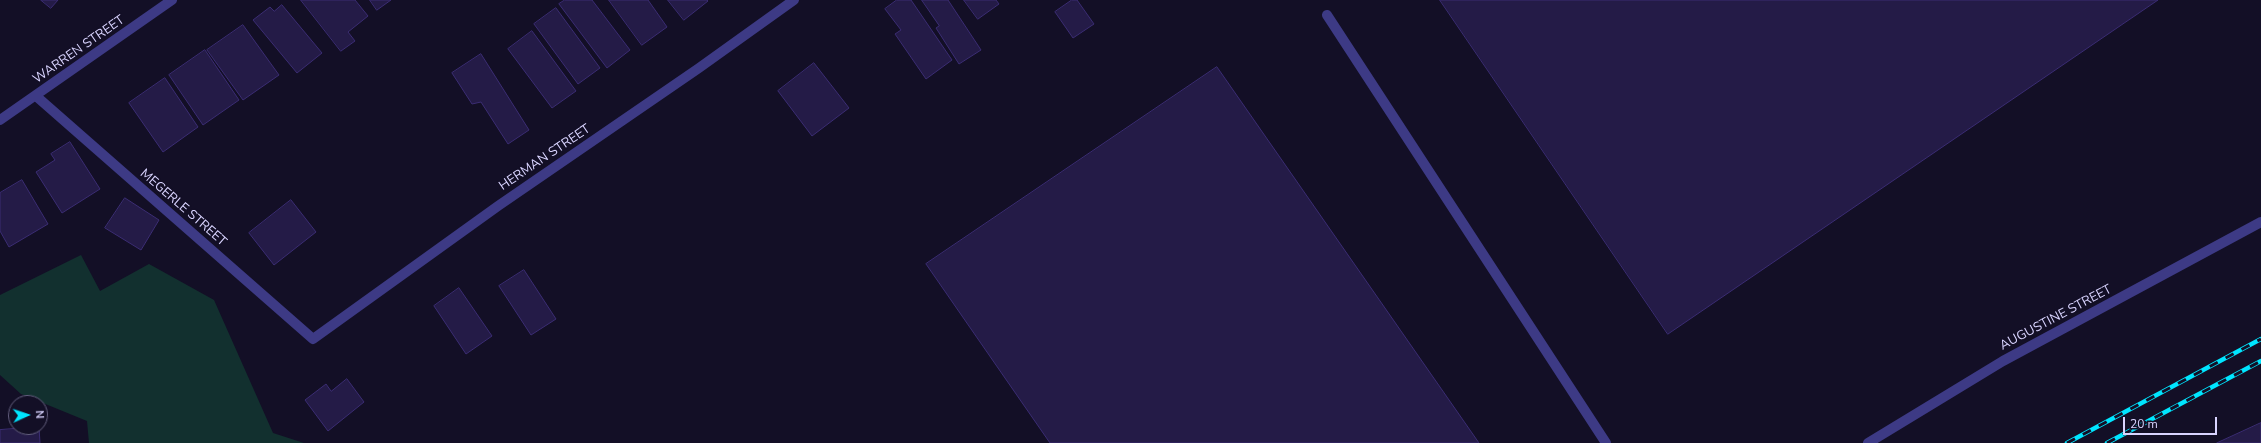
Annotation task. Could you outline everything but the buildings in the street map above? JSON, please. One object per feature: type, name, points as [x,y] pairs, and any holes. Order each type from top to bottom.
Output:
[{"type":"street","name":"WARREN STREET","points":[[0,120],[172,0]]},
{"type":"street","name":"HERMAN STREET","points":[[313,339],[498,206],[699,68],[794,0]]},
{"type":"street","points":[[1327,15],[1606,443]]},
{"type":"street","name":"MEGERLE STREET","points":[[36,96],[313,339]]},
{"type":"street","name":"AUGUSTINE STREET","points":[[1868,443],[2003,361],[2261,222]]},
{"type":"green space","points":[[81,255],[100,291],[149,264],[214,300],[273,433],[304,443],[89,443],[87,421],[48,405],[48,395],[21,394],[0,375],[0,295]]},
{"type":"railway","points":[[2067,443],[2261,339]]},
{"type":"railway","points":[[2107,443],[2261,361]]}]
